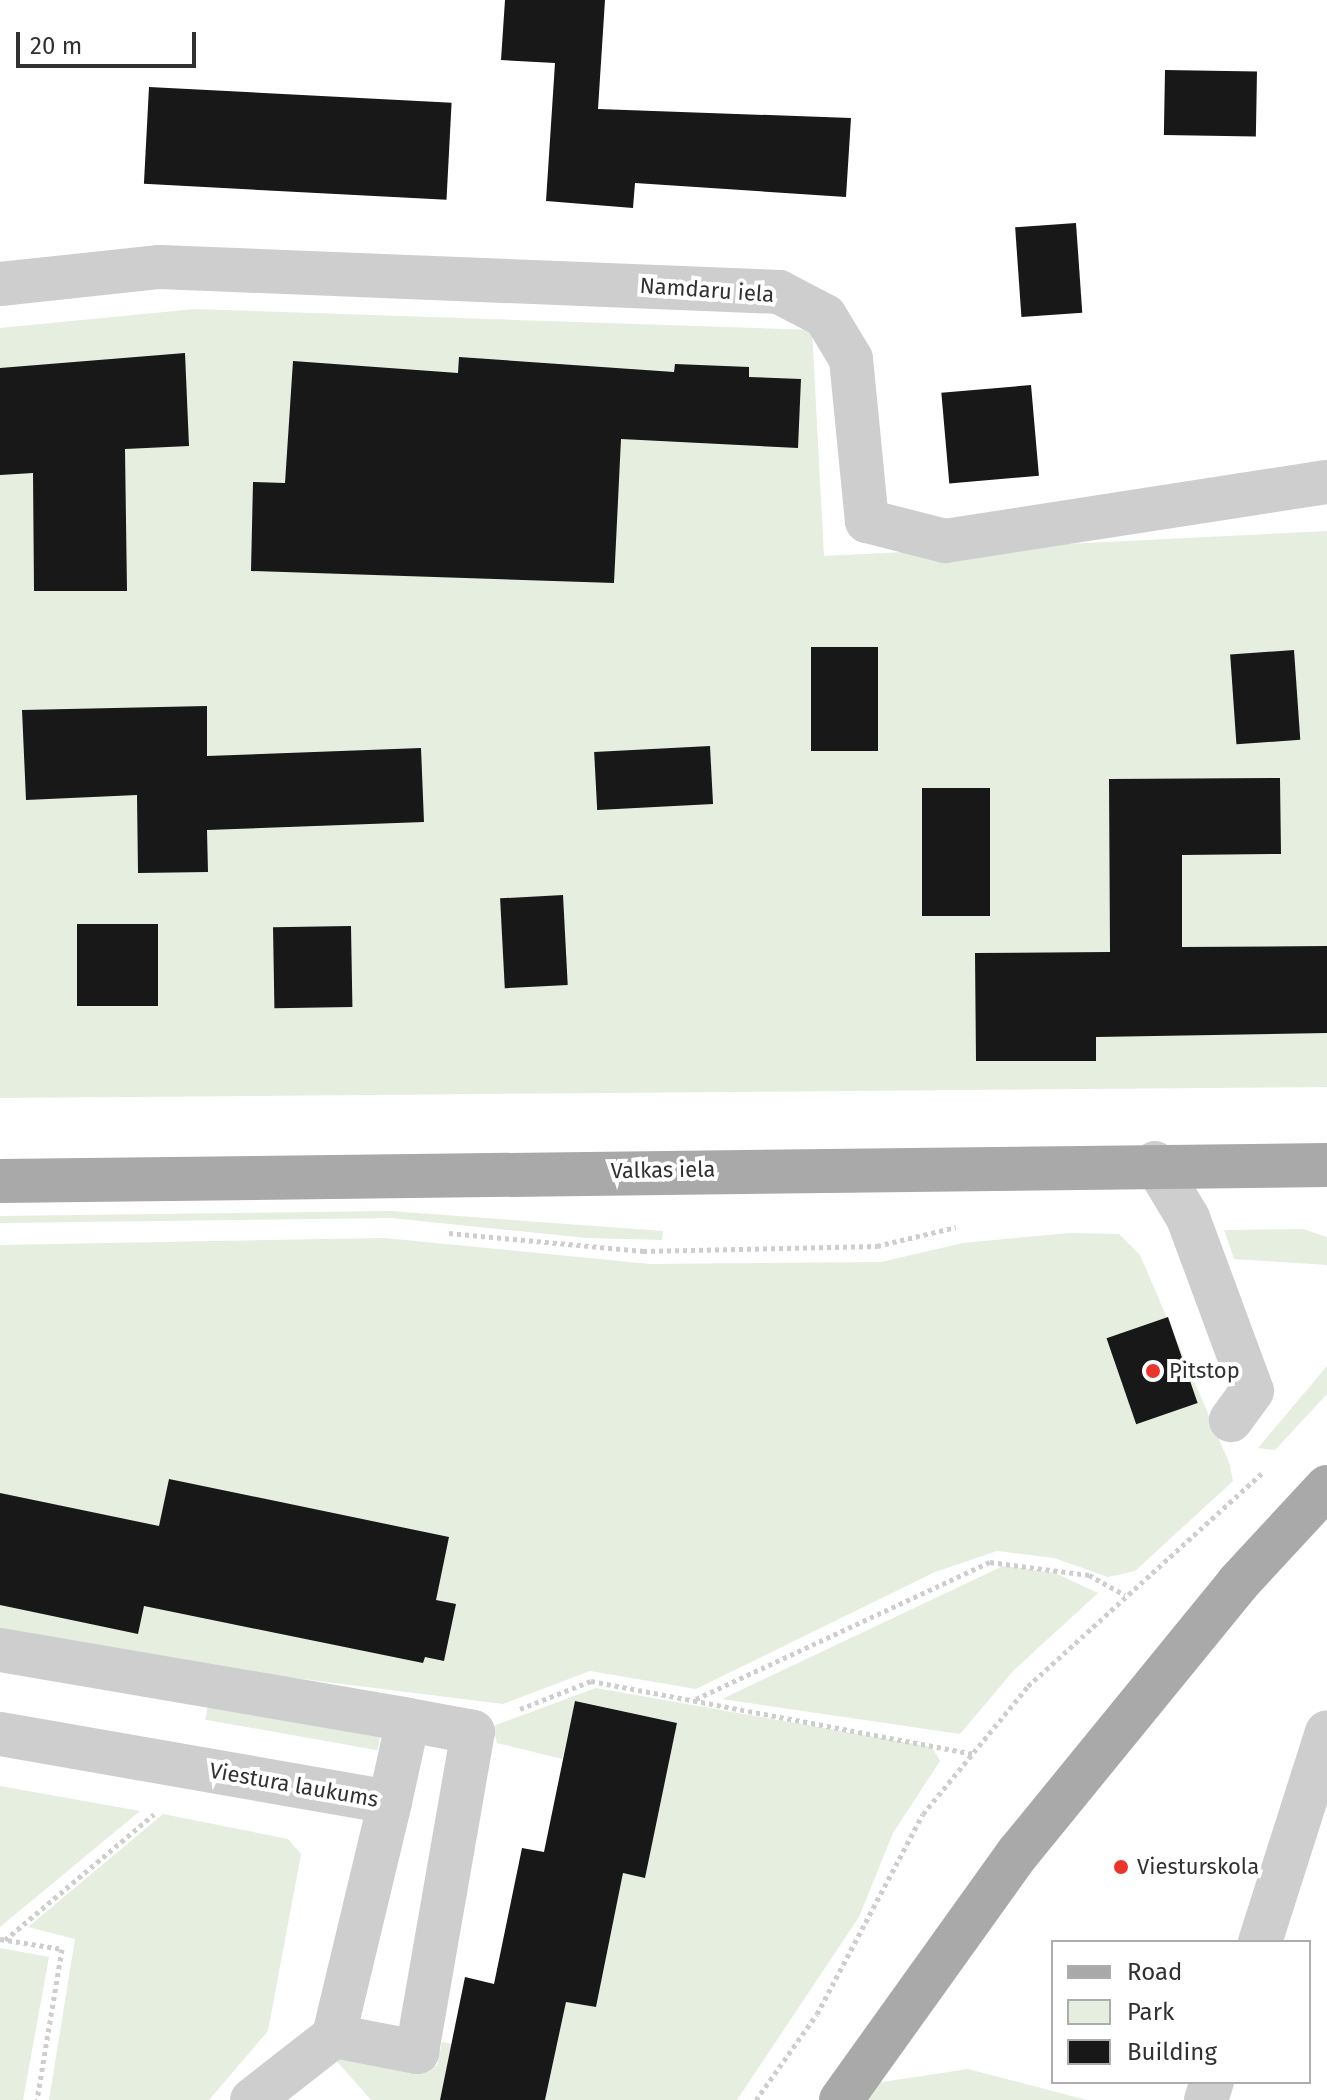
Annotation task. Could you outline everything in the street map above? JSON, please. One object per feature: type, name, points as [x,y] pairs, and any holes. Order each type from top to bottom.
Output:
[{"type":"main road","name":"Valkas iela","points":[[0,1181],[1155,1163],[1327,1165]]},
{"type":"main road","points":[[841,2100],[1018,1853],[1238,1583],[1327,1487]]},
{"type":"street","name":"Namdaru iela","points":[[0,284],[160,267],[779,292],[825,316],[851,359],[867,521],[945,541],[1327,482]]},
{"type":"street","points":[[1155,1163],[1188,1218],[1252,1391],[1231,1420]]},
{"type":"street","points":[[0,1650],[473,1732],[417,2052],[334,2036],[252,2100]]},
{"type":"street","points":[[390,1802],[408,1720]]},
{"type":"street","points":[[1261,1940],[1327,1732]]},
{"type":"street","name":"Viestura laukums","points":[[0,1734],[390,1802],[334,2036]]},
{"type":"path","points":[[445,1233],[643,1251],[877,1246],[962,1225]]},
{"type":"path","points":[[756,2100],[817,2014],[923,1814],[1028,1686],[1262,1473]]},
{"type":"path","points":[[695,1700],[990,1562],[1089,1575],[1126,1595]]},
{"type":"path","points":[[473,1732],[591,1681],[974,1754]]},
{"type":"path","points":[[2,1939],[207,1770]]},
{"type":"path","points":[[2,1939],[62,1949],[37,2100]]},
{"type":"green space","points":[[195,309],[812,330],[824,556],[1327,531],[1327,1087],[0,1098],[0,328]]},
{"type":"green space","points":[[390,1211],[663,1231],[662,1240],[587,1238],[391,1218],[0,1223],[0,1216]]},
{"type":"green space","points":[[1303,1229],[1327,1237],[1327,1265],[1234,1259],[1224,1230]]},
{"type":"green space","points":[[1069,1233],[1119,1234],[1140,1255],[1230,1465],[1233,1481],[1135,1571],[1108,1577],[1054,1558],[997,1551],[935,1572],[696,1689],[590,1671],[503,1704],[230,1670],[0,1629],[0,1245],[384,1238],[650,1264],[881,1262],[963,1243]]},
{"type":"green space","points":[[1327,1366],[1327,1394],[1275,1450],[1258,1448]]},
{"type":"green space","points":[[1003,1566],[1055,1573],[1098,1593],[1014,1670],[960,1734],[722,1699]]},
{"type":"green space","points":[[596,1688],[932,1747],[940,1761],[893,1833],[859,1917],[737,2100],[545,2100],[566,2002],[596,2007],[623,1873],[645,1877],[677,1723],[576,1701],[562,1759],[497,1743],[493,1726]]},
{"type":"green space","points":[[208,1704],[380,1734],[378,1750],[205,1720]]},
{"type":"green space","points":[[0,1786],[140,1811],[0,1927]]},
{"type":"green space","points":[[163,1814],[288,1839],[301,1854],[268,2031],[209,2100],[49,2100],[75,1939],[28,1927]]},
{"type":"green space","points":[[0,1948],[49,1957],[23,2100],[0,2100]]},
{"type":"green space","points":[[442,2042],[452,2044],[440,2100],[371,2100],[333,2057],[335,2048],[437,2066]]},
{"type":"green space","points":[[968,2069],[1087,2100],[841,2100],[850,2087]]},
{"type":"building","points":[[505,0],[605,0],[598,109],[851,118],[846,197],[635,183],[633,208],[546,201],[555,63],[501,60]]},
{"type":"building","points":[[1165,70],[1257,72],[1256,137],[1164,135]]},
{"type":"building","points":[[149,87],[452,103],[447,200],[144,184]]},
{"type":"building","points":[[1076,223],[1082,313],[1021,317],[1015,227]]},
{"type":"building","points":[[185,353],[189,446],[125,449],[127,591],[34,591],[33,473],[0,475],[0,368]]},
{"type":"building","points":[[459,357],[674,372],[675,364],[749,367],[749,377],[801,379],[798,448],[621,439],[614,583],[251,571],[253,482],[285,483],[293,361],[458,373]]},
{"type":"building","points":[[1031,385],[1039,476],[949,483],[941,393]]},
{"type":"building","points":[[811,647],[878,647],[878,751],[811,751]]},
{"type":"building","points":[[1294,650],[1300,740],[1236,744],[1230,654]]},
{"type":"building","points":[[207,706],[207,756],[421,748],[424,822],[207,830],[208,872],[138,873],[137,795],[26,800],[22,710]]},
{"type":"building","points":[[710,746],[713,804],[597,810],[594,752]]},
{"type":"building","points":[[1280,778],[1281,854],[1182,855],[1182,947],[1327,946],[1327,1033],[1096,1037],[1096,1061],[976,1061],[975,953],[1110,952],[1109,779]]},
{"type":"building","points":[[922,788],[990,788],[990,916],[922,916]]},
{"type":"building","points":[[563,895],[568,985],[505,988],[500,898]]},
{"type":"building","points":[[77,924],[158,924],[158,1006],[77,1006]]},
{"type":"building","points":[[351,926],[352,1007],[274,1008],[273,927]]},
{"type":"building","name":"Pitstop","points":[[1168,1317],[1198,1403],[1136,1424],[1107,1338]]},
{"type":"building","points":[[169,1479],[449,1537],[436,1600],[456,1604],[444,1661],[425,1657],[423,1663],[144,1606],[138,1634],[0,1605],[0,1493],[159,1526]]},
{"type":"building","points":[[575,1701],[677,1723],[645,1878],[623,1873],[596,2007],[566,2002],[545,2100],[440,2100],[465,1977],[494,1984],[522,1848],[544,1852]]},
{"type":"place","name":"Pitstop","points":[[1153,1371]]},
{"type":"place","name":"Viesturskola","points":[[1121,1867]]}]
